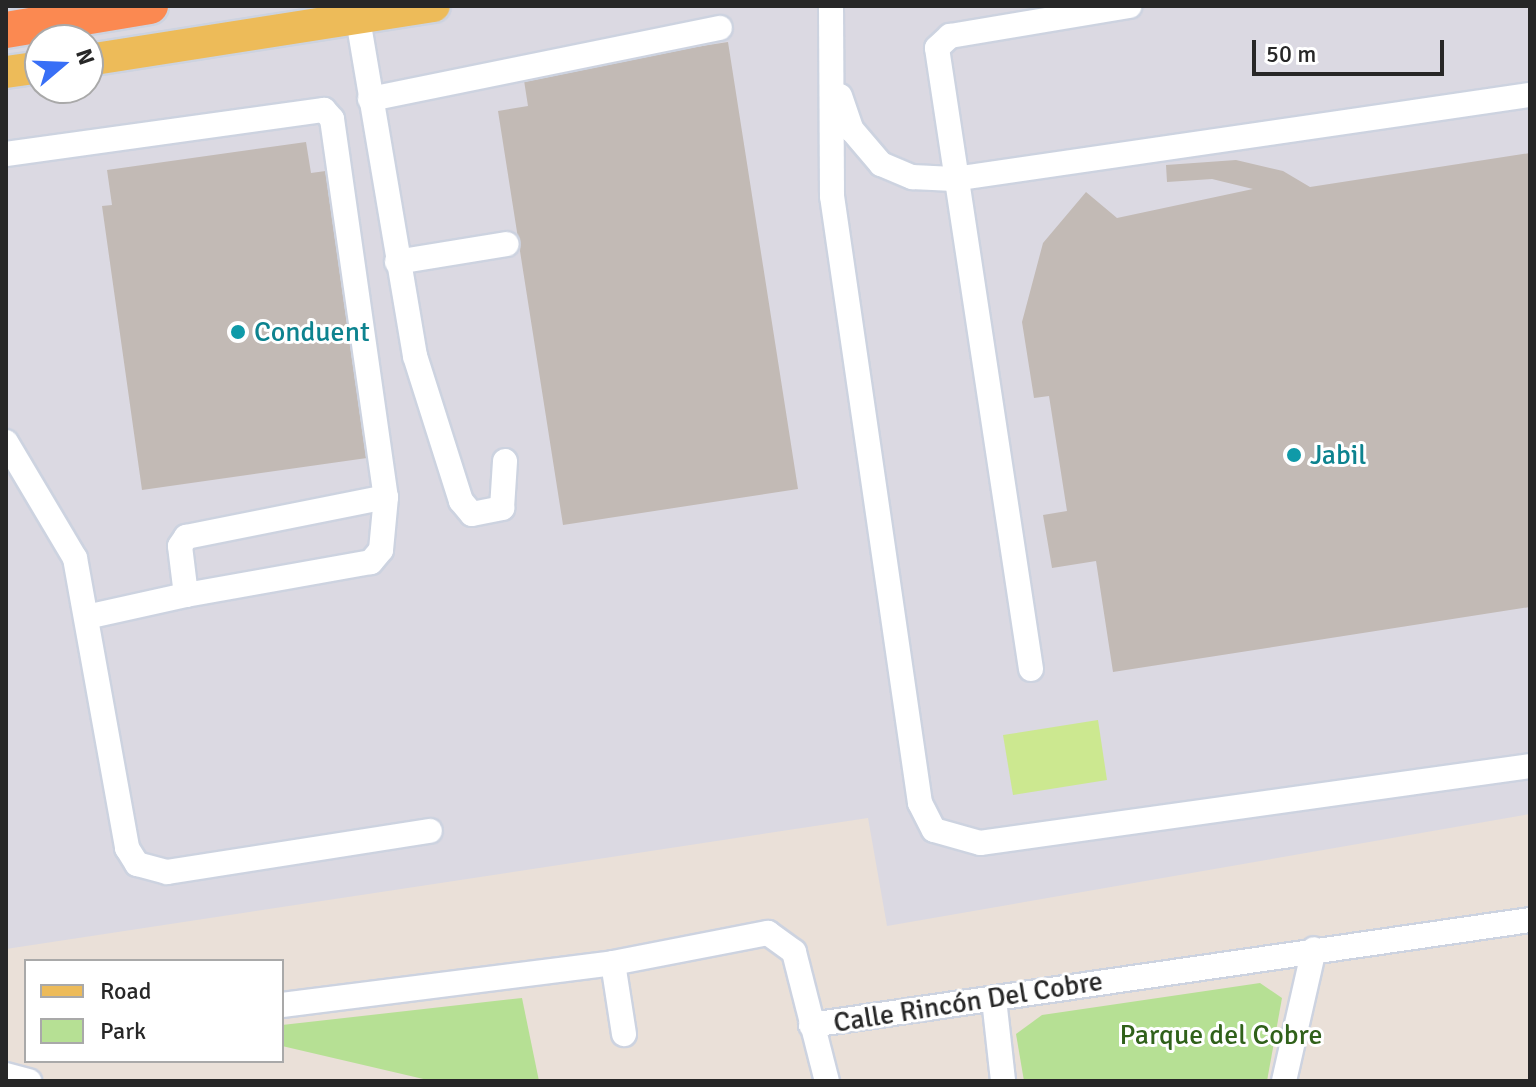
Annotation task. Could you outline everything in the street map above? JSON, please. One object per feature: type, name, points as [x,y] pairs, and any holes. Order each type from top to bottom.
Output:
[{"type":"highway","points":[[19,28],[63,6]]},
{"type":"highway","points":[[19,28],[150,6]]},
{"type":"main road","points":[[104,58],[434,6]]},
{"type":"street","points":[[831,6],[834,78],[832,196],[920,803],[934,830],[980,843],[1530,766]]},
{"type":"street","points":[[1031,669],[954,179],[937,48],[943,39],[1130,6]]},
{"type":"street","points":[[358,19],[397,262],[425,394],[472,514],[502,508],[505,461]]},
{"type":"street","points":[[370,99],[720,28]]},
{"type":"street","points":[[834,78],[852,130],[881,164],[912,177],[954,179],[1530,95]]},
{"type":"street","points":[[6,154],[324,110],[332,119],[386,497],[381,550],[371,562],[186,595],[91,616]]},
{"type":"street","points":[[397,262],[507,244]]},
{"type":"street","points":[[6,442],[75,558],[91,616],[127,848],[137,864],[167,872],[430,831]]},
{"type":"street","points":[[186,595],[180,546],[186,537],[386,497]]},
{"type":"street","name":"Calle Rincón Del Cobre","points":[[284,1005],[613,963],[777,934],[794,952],[811,1025],[1314,949],[1530,920]]},
{"type":"street","points":[[1284,1081],[1314,949]]},
{"type":"street","points":[[613,963],[624,1034]]},
{"type":"street","points":[[994,999],[1003,1081]]},
{"type":"street","points":[[811,1025],[827,1081]]},
{"type":"street","points":[[6,1075],[29,1081]]},
{"type":"shaded area","points":[[6,6],[1530,6],[1530,814],[887,926],[868,818],[6,949]]},
{"type":"green space","points":[[1098,720],[1107,780],[1013,795],[1003,735]]},
{"type":"green space","name":"Parque del Cobre","points":[[1260,983],[1282,998],[1267,1081],[1024,1081],[1016,1034],[1042,1015]]},
{"type":"green space","points":[[522,998],[539,1081],[432,1081],[284,1046],[284,1025]]},
{"type":"building","points":[[728,42],[798,489],[563,525],[498,111],[528,106],[523,74]]},
{"type":"building","name":"Conduent","points":[[306,142],[311,173],[333,170],[374,457],[142,490],[102,206],[112,205],[107,170]]},
{"type":"building","name":"Jabil","points":[[1530,153],[1530,607],[1113,672],[1096,561],[1052,568],[1043,515],[1067,511],[1049,396],[1034,398],[1022,322],[1043,243],[1086,192],[1117,218],[1253,189],[1212,179],[1167,182],[1166,165],[1236,160],[1283,171],[1310,187]]},
{"type":"place","name":"Conduent","points":[[238,332]]},
{"type":"place","name":"Jabil","points":[[1294,455]]}]
